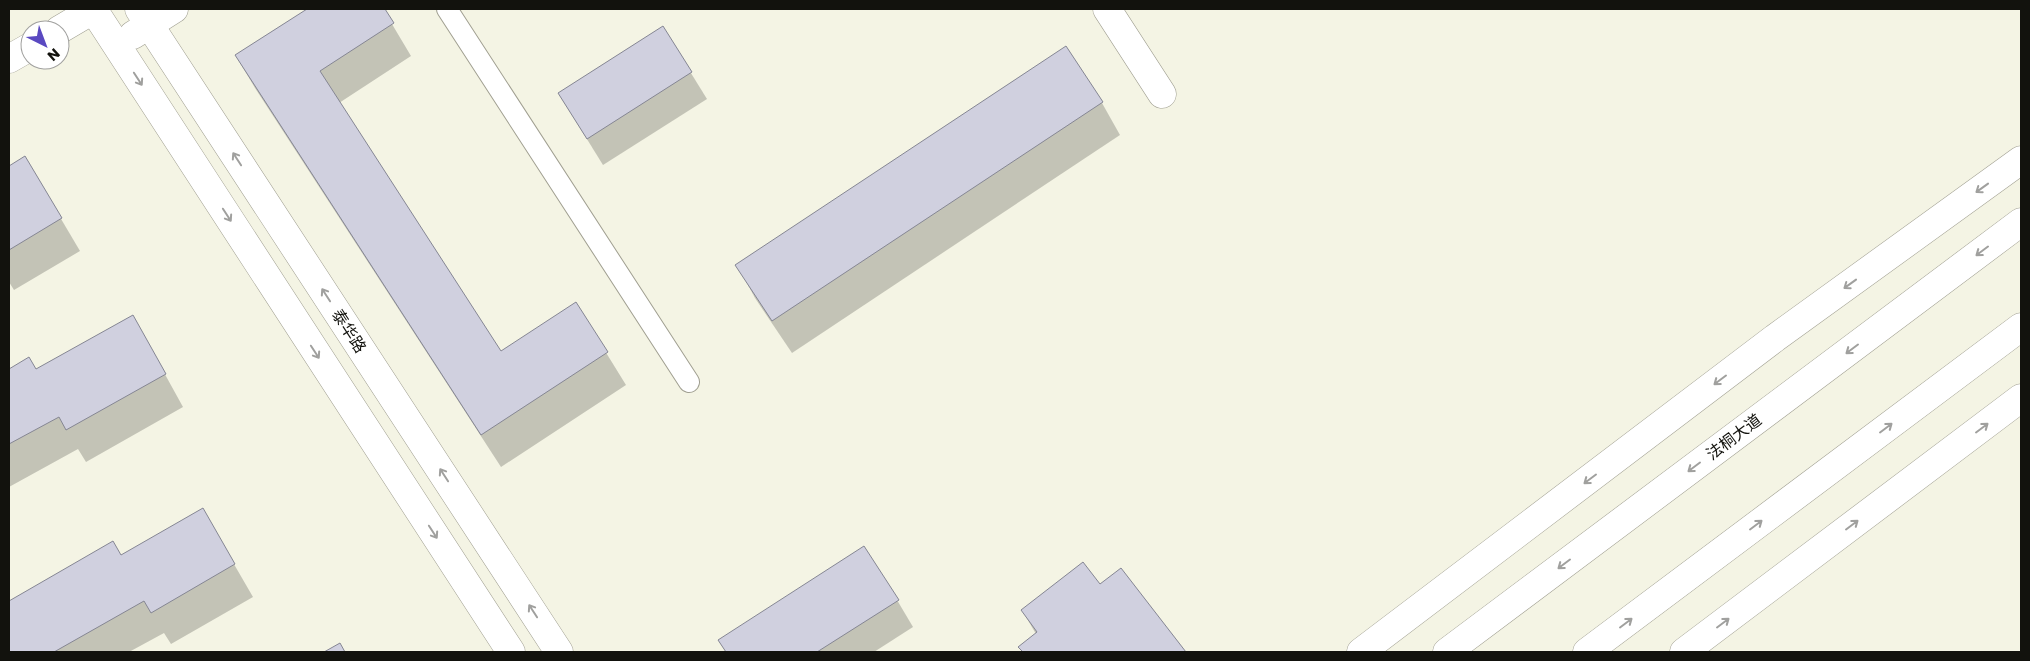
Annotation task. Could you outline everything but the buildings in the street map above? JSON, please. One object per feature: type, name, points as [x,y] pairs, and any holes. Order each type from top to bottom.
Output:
[{"type":"main road","points":[[70,23],[93,9],[511,652]]},
{"type":"main road","points":[[116,46],[144,17],[174,9]]},
{"type":"main road","points":[[1107,9],[1162,94]]},
{"type":"main road","name":"泰华路","points":[[144,17],[560,652]]},
{"type":"main road","points":[[9,59],[20,53]]},
{"type":"main road","points":[[1361,652],[1775,338],[2021,160]]},
{"type":"main road","name":"法桐大道","points":[[1447,652],[2021,222]]},
{"type":"main road","points":[[1587,652],[2021,327]]},
{"type":"main road","points":[[1684,652],[2021,398]]},
{"type":"lane","points":[[447,9],[689,382]]}]
